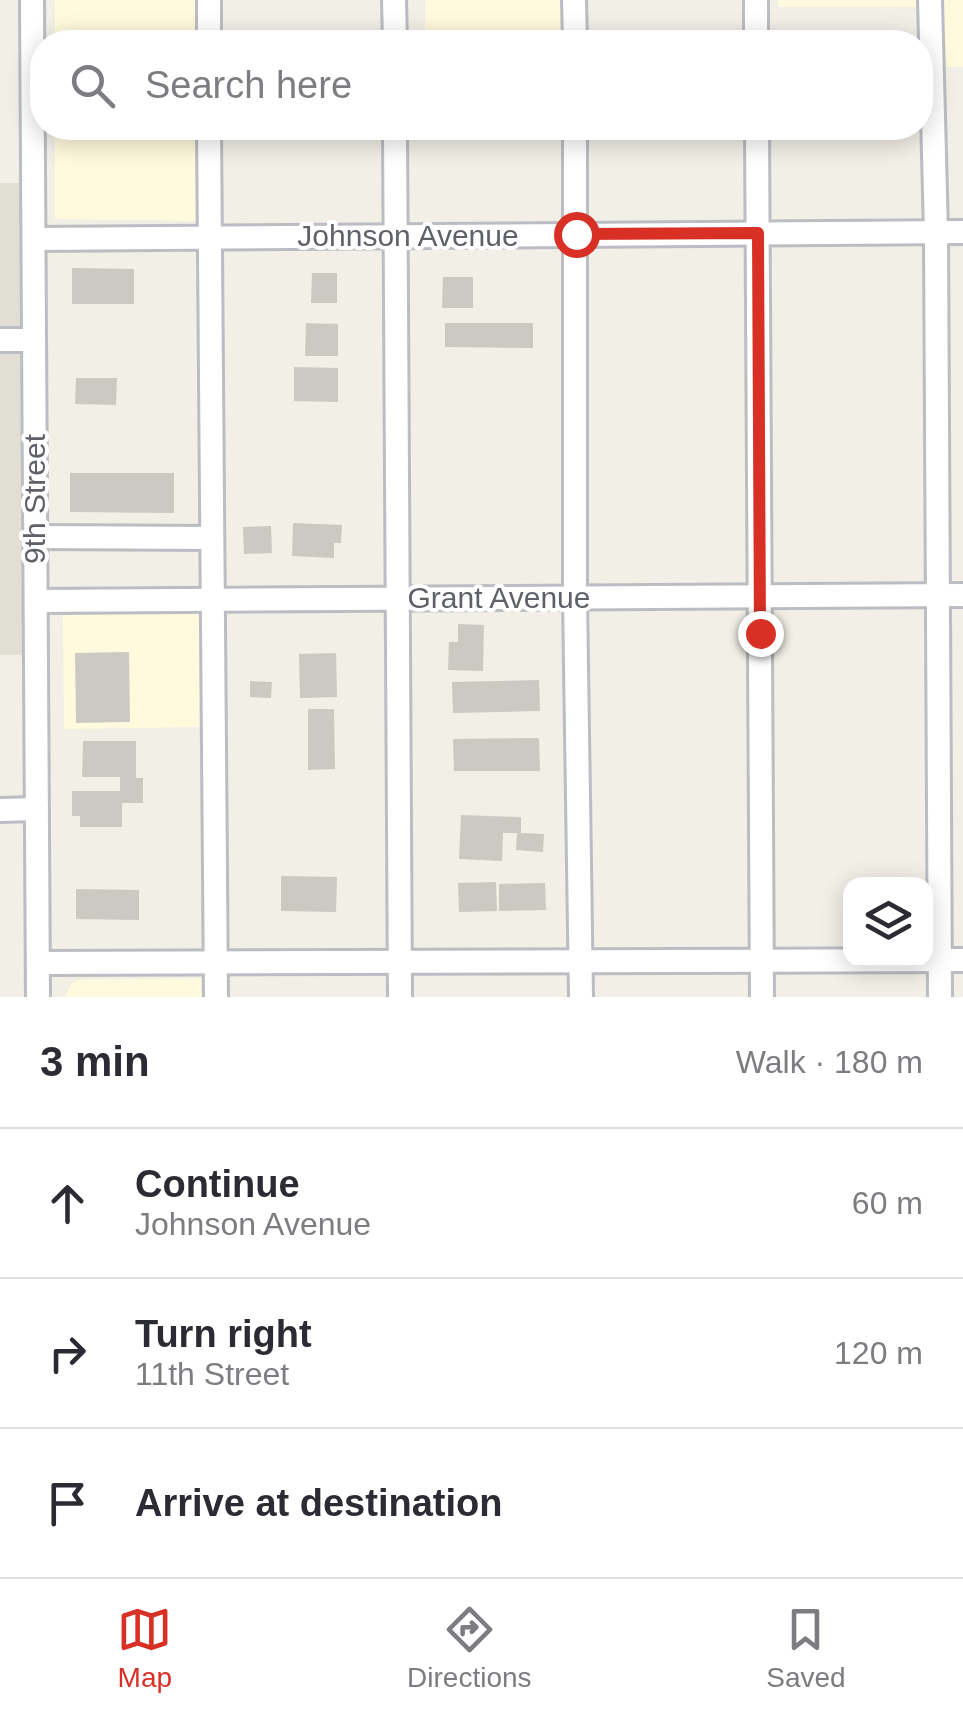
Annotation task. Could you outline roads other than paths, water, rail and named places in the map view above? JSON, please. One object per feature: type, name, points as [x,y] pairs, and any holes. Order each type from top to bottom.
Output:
[{"type":"street","name":"9th Street","points":[[32,0],[32,30]]},
{"type":"street","points":[[208,0],[209,30]]},
{"type":"street","points":[[394,0],[394,30]]},
{"type":"street","points":[[574,0],[574,30]]},
{"type":"street","points":[[756,0],[756,30]]},
{"type":"street","points":[[930,0],[931,30]]},
{"type":"street","points":[[933,116],[938,596],[952,960],[940,997]]},
{"type":"street","name":"9th Street","points":[[33,140],[38,997]]},
{"type":"street","points":[[210,140],[216,997]]},
{"type":"street","points":[[395,140],[400,997]]},
{"type":"street","points":[[575,140],[581,997]]},
{"type":"street","points":[[757,140],[762,997]]},
{"type":"street","name":"Johnson Avenue","points":[[34,239],[963,232]]},
{"type":"street","points":[[0,340],[34,340]]},
{"type":"street","points":[[36,537],[212,538]]},
{"type":"street","name":"Grant Avenue","points":[[36,601],[963,596]]},
{"type":"street","points":[[0,810],[37,810]]},
{"type":"street","points":[[38,963],[952,960]]}]
